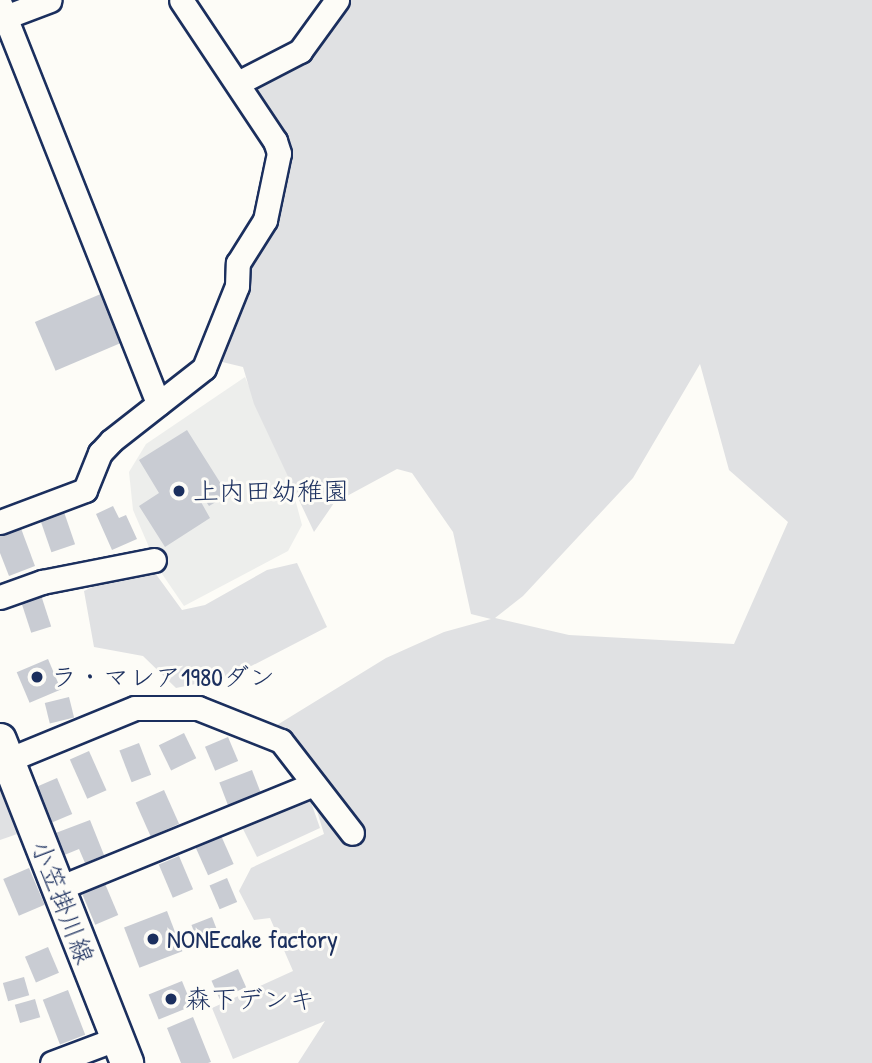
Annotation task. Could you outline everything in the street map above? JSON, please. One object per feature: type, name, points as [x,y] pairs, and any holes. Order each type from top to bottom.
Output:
[{"type":"main road","name":"小笠掛川線","points":[[4,750],[121,1051]]},
{"type":"street","points":[[50,0],[6,13],[158,404]]},
{"type":"street","points":[[0,522],[85,490],[100,453],[204,368],[237,286],[238,263],[265,220],[279,153],[238,83],[181,0]]},
{"type":"street","points":[[238,83],[300,51],[337,0]]},
{"type":"street","points":[[0,597],[42,582],[154,560]]},
{"type":"street","points":[[4,750],[135,708],[198,708],[281,741],[352,834]]},
{"type":"street","points":[[59,888],[314,784]]},
{"type":"street","points":[[52,1063],[121,1051]]},
{"type":"shaded area","points":[[343,0],[872,0],[872,1063],[298,1063],[325,1021],[233,1059],[212,1008],[293,971],[270,918],[254,920],[239,891],[251,868],[324,834],[309,785],[324,797],[277,725],[386,658],[444,632],[491,619],[471,614],[453,532],[412,473],[397,469],[334,503],[314,532],[254,404],[243,367],[214,360],[288,150],[249,89]],"holes":[[[700,364],[729,470],[788,522],[734,644],[569,635],[495,618],[523,596],[633,478]]]},
{"type":"shaded area","points":[[245,377],[290,480],[302,525],[288,551],[184,606],[158,568],[133,510],[129,472],[146,444]]},
{"type":"shaded area","points":[[297,563],[327,627],[230,677],[176,688],[143,656],[94,647],[84,591],[109,579],[150,566],[182,610],[205,605],[267,570]]},
{"type":"shaded area","points":[[0,775],[23,832],[0,840]]},
{"type":"shaded area","points":[[307,791],[320,828],[257,857],[238,819]]},
{"type":"building","points":[[103,293],[124,342],[56,371],[35,322]]},
{"type":"building","points":[[187,430],[228,495],[209,506],[205,500],[201,502],[210,518],[165,547],[139,506],[159,493],[139,460]]},
{"type":"building","points":[[113,506],[119,518],[126,515],[137,539],[112,550],[96,514]]},
{"type":"building","points":[[64,512],[75,544],[51,552],[40,520]]},
{"type":"building","points":[[19,523],[35,566],[9,576],[0,553],[0,530]]},
{"type":"building","points":[[41,595],[51,626],[31,633],[21,601]]},
{"type":"building","points":[[48,659],[61,689],[30,703],[17,672]]},
{"type":"building","points":[[69,697],[74,717],[50,723],[45,703]]},
{"type":"building","points":[[184,733],[196,758],[171,770],[159,745]]},
{"type":"building","points":[[228,737],[238,761],[215,771],[205,747]]},
{"type":"building","points":[[139,743],[151,775],[132,782],[119,751]]},
{"type":"building","points":[[89,751],[106,790],[87,799],[70,760]]},
{"type":"building","points":[[252,770],[261,793],[228,806],[219,783]]},
{"type":"building","points":[[57,778],[72,814],[50,823],[35,787]]},
{"type":"building","points":[[164,790],[179,824],[151,836],[136,803]]},
{"type":"building","points":[[90,820],[104,855],[85,863],[79,849],[62,856],[53,834]]},
{"type":"building","points":[[219,831],[234,864],[208,875],[193,842]]},
{"type":"building","points":[[179,856],[193,889],[173,898],[159,865]]},
{"type":"building","points":[[29,868],[45,905],[19,916],[3,879]]},
{"type":"building","points":[[227,878],[237,902],[220,909],[210,885]]},
{"type":"building","points":[[103,879],[118,915],[95,925],[80,889]]},
{"type":"building","name":"NONEcake factory","points":[[167,911],[182,951],[139,968],[124,927]]},
{"type":"building","points":[[212,917],[217,930],[196,938],[191,925]]},
{"type":"building","points":[[48,947],[59,973],[36,983],[25,957]]},
{"type":"building","points":[[238,969],[246,987],[220,999],[212,981]]},
{"type":"building","points":[[24,977],[29,995],[8,1001],[3,983]]},
{"type":"building","points":[[182,981],[192,1006],[159,1020],[149,994]]},
{"type":"building","points":[[68,990],[85,1035],[60,1044],[43,1000]]},
{"type":"building","points":[[35,999],[40,1017],[20,1023],[15,1005]]},
{"type":"building","points":[[193,1017],[211,1062],[181,1063],[167,1028]]},
{"type":"place","name":"上内田幼稚園","points":[[179,491]]},
{"type":"place","name":"ラ・マレア1980ダン","points":[[37,677]]},
{"type":"place","name":"NONEcake factory","points":[[153,939]]},
{"type":"place","name":"森下デンキ","points":[[171,999]]}]
